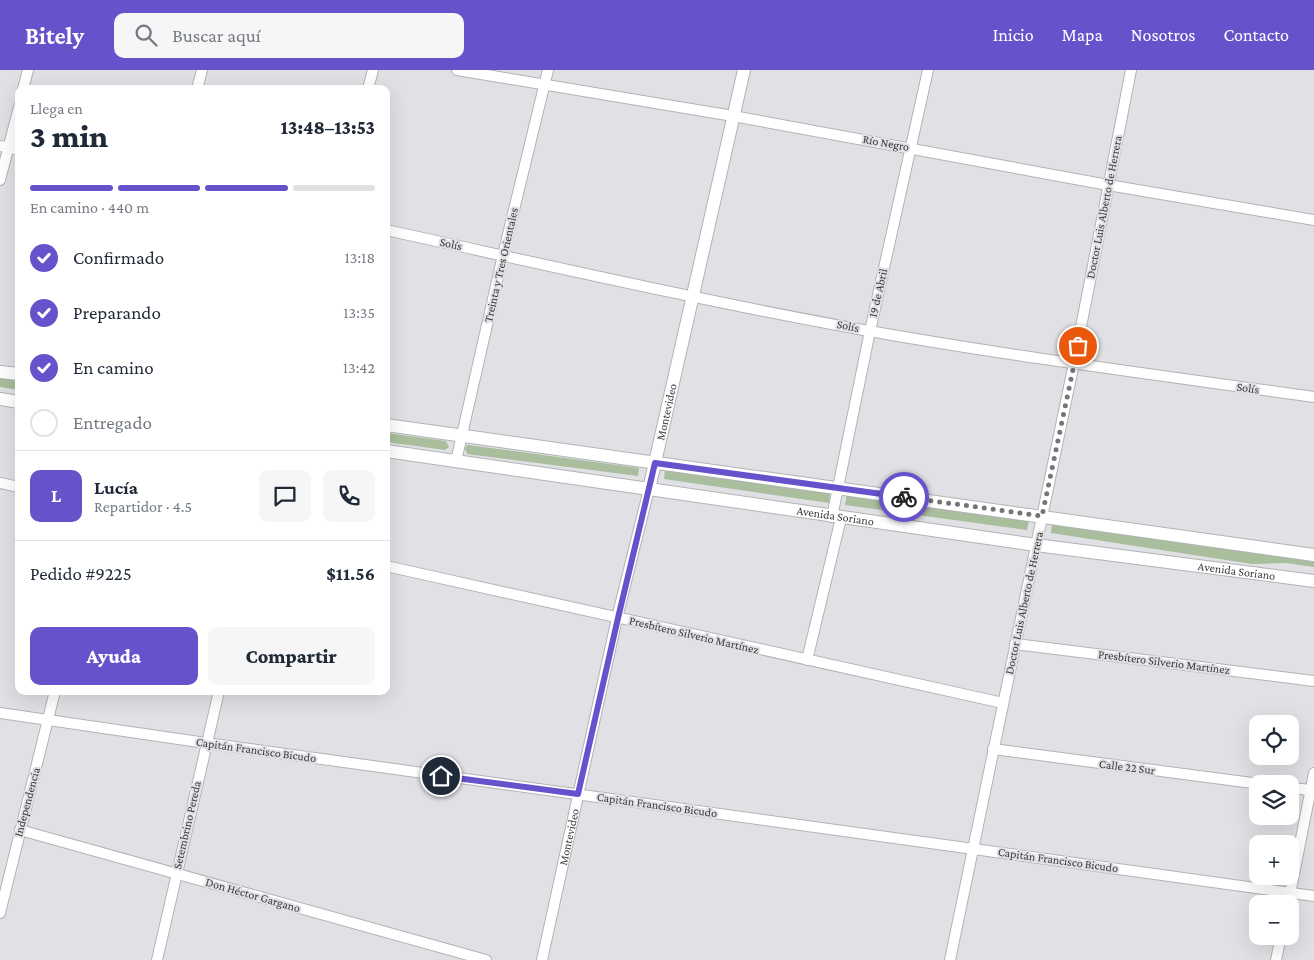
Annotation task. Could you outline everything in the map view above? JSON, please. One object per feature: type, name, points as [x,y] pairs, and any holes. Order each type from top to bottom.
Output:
[{"type":"street","points":[[24,85],[28,70]]},
{"type":"street","points":[[199,85],[202,70]]},
{"type":"street","points":[[369,85],[373,70]]},
{"type":"street","name":"Río Negro","points":[[457,70],[733,116],[1108,186],[1314,220]]},
{"type":"street","name":"Treinta y Tres Orientales","points":[[456,461],[502,255],[548,70]]},
{"type":"street","name":"Montevideo","points":[[542,960],[691,296],[744,70]]},
{"type":"street","name":"19 de Abril","points":[[807,660],[836,517],[837,488],[928,70]]},
{"type":"street","name":"Doctor Luis Alberto de Herrera","points":[[950,960],[1074,364],[1131,70]]},
{"type":"street","points":[[0,180],[15,123]]},
{"type":"street","name":"Solís","points":[[390,231],[691,296],[870,331],[1074,364],[1314,397]]},
{"type":"street","points":[[0,372],[15,374]]},
{"type":"street","points":[[0,399],[15,401]]},
{"type":"street","points":[[390,426],[1314,554]]},
{"type":"street","name":"Avenida Soriano","points":[[390,452],[836,517],[1314,581]]},
{"type":"street","points":[[0,483],[15,486]]},
{"type":"street","name":"Presbítero Silverio Martínez","points":[[390,567],[1003,703]]},
{"type":"street","name":"Presbítero Silverio Martínez","points":[[1015,644],[1314,681]]},
{"type":"street","name":"Independencia","points":[[0,913],[54,695]]},
{"type":"street","name":"Setembrino Pereda","points":[[157,960],[218,695]]},
{"type":"street","name":"Capitán Francisco Bicudo","points":[[0,713],[1314,896]]},
{"type":"street","name":"Calle 22 Sur","points":[[994,750],[1249,783]]},
{"type":"street","points":[[1290,895],[1314,774]]},
{"type":"street","points":[[1299,789],[1311,790]]},
{"type":"street","name":"Don Héctor Gargano","points":[[20,830],[486,960]]},
{"type":"street","points":[[1276,960],[1279,945]]},
{"type":"green space","points":[[0,377],[15,379],[15,389],[0,387]]},
{"type":"green space","points":[[390,434],[446,441],[449,447],[445,450],[390,443]]},
{"type":"green space","points":[[467,445],[639,468],[638,476],[467,454],[465,449]]},
{"type":"green space","points":[[665,468],[830,492],[829,503],[664,479]]},
{"type":"green space","points":[[847,494],[1029,520],[1027,530],[845,505]]},
{"type":"green space","points":[[1052,522],[1314,562],[1314,567],[1286,563],[1252,564],[1051,533]]},
{"type":"way so far","points":[[904,497],[1042,516],[1078,346]]},
{"type":"route","points":[[441,776],[578,794],[655,463],[904,497]]}]
